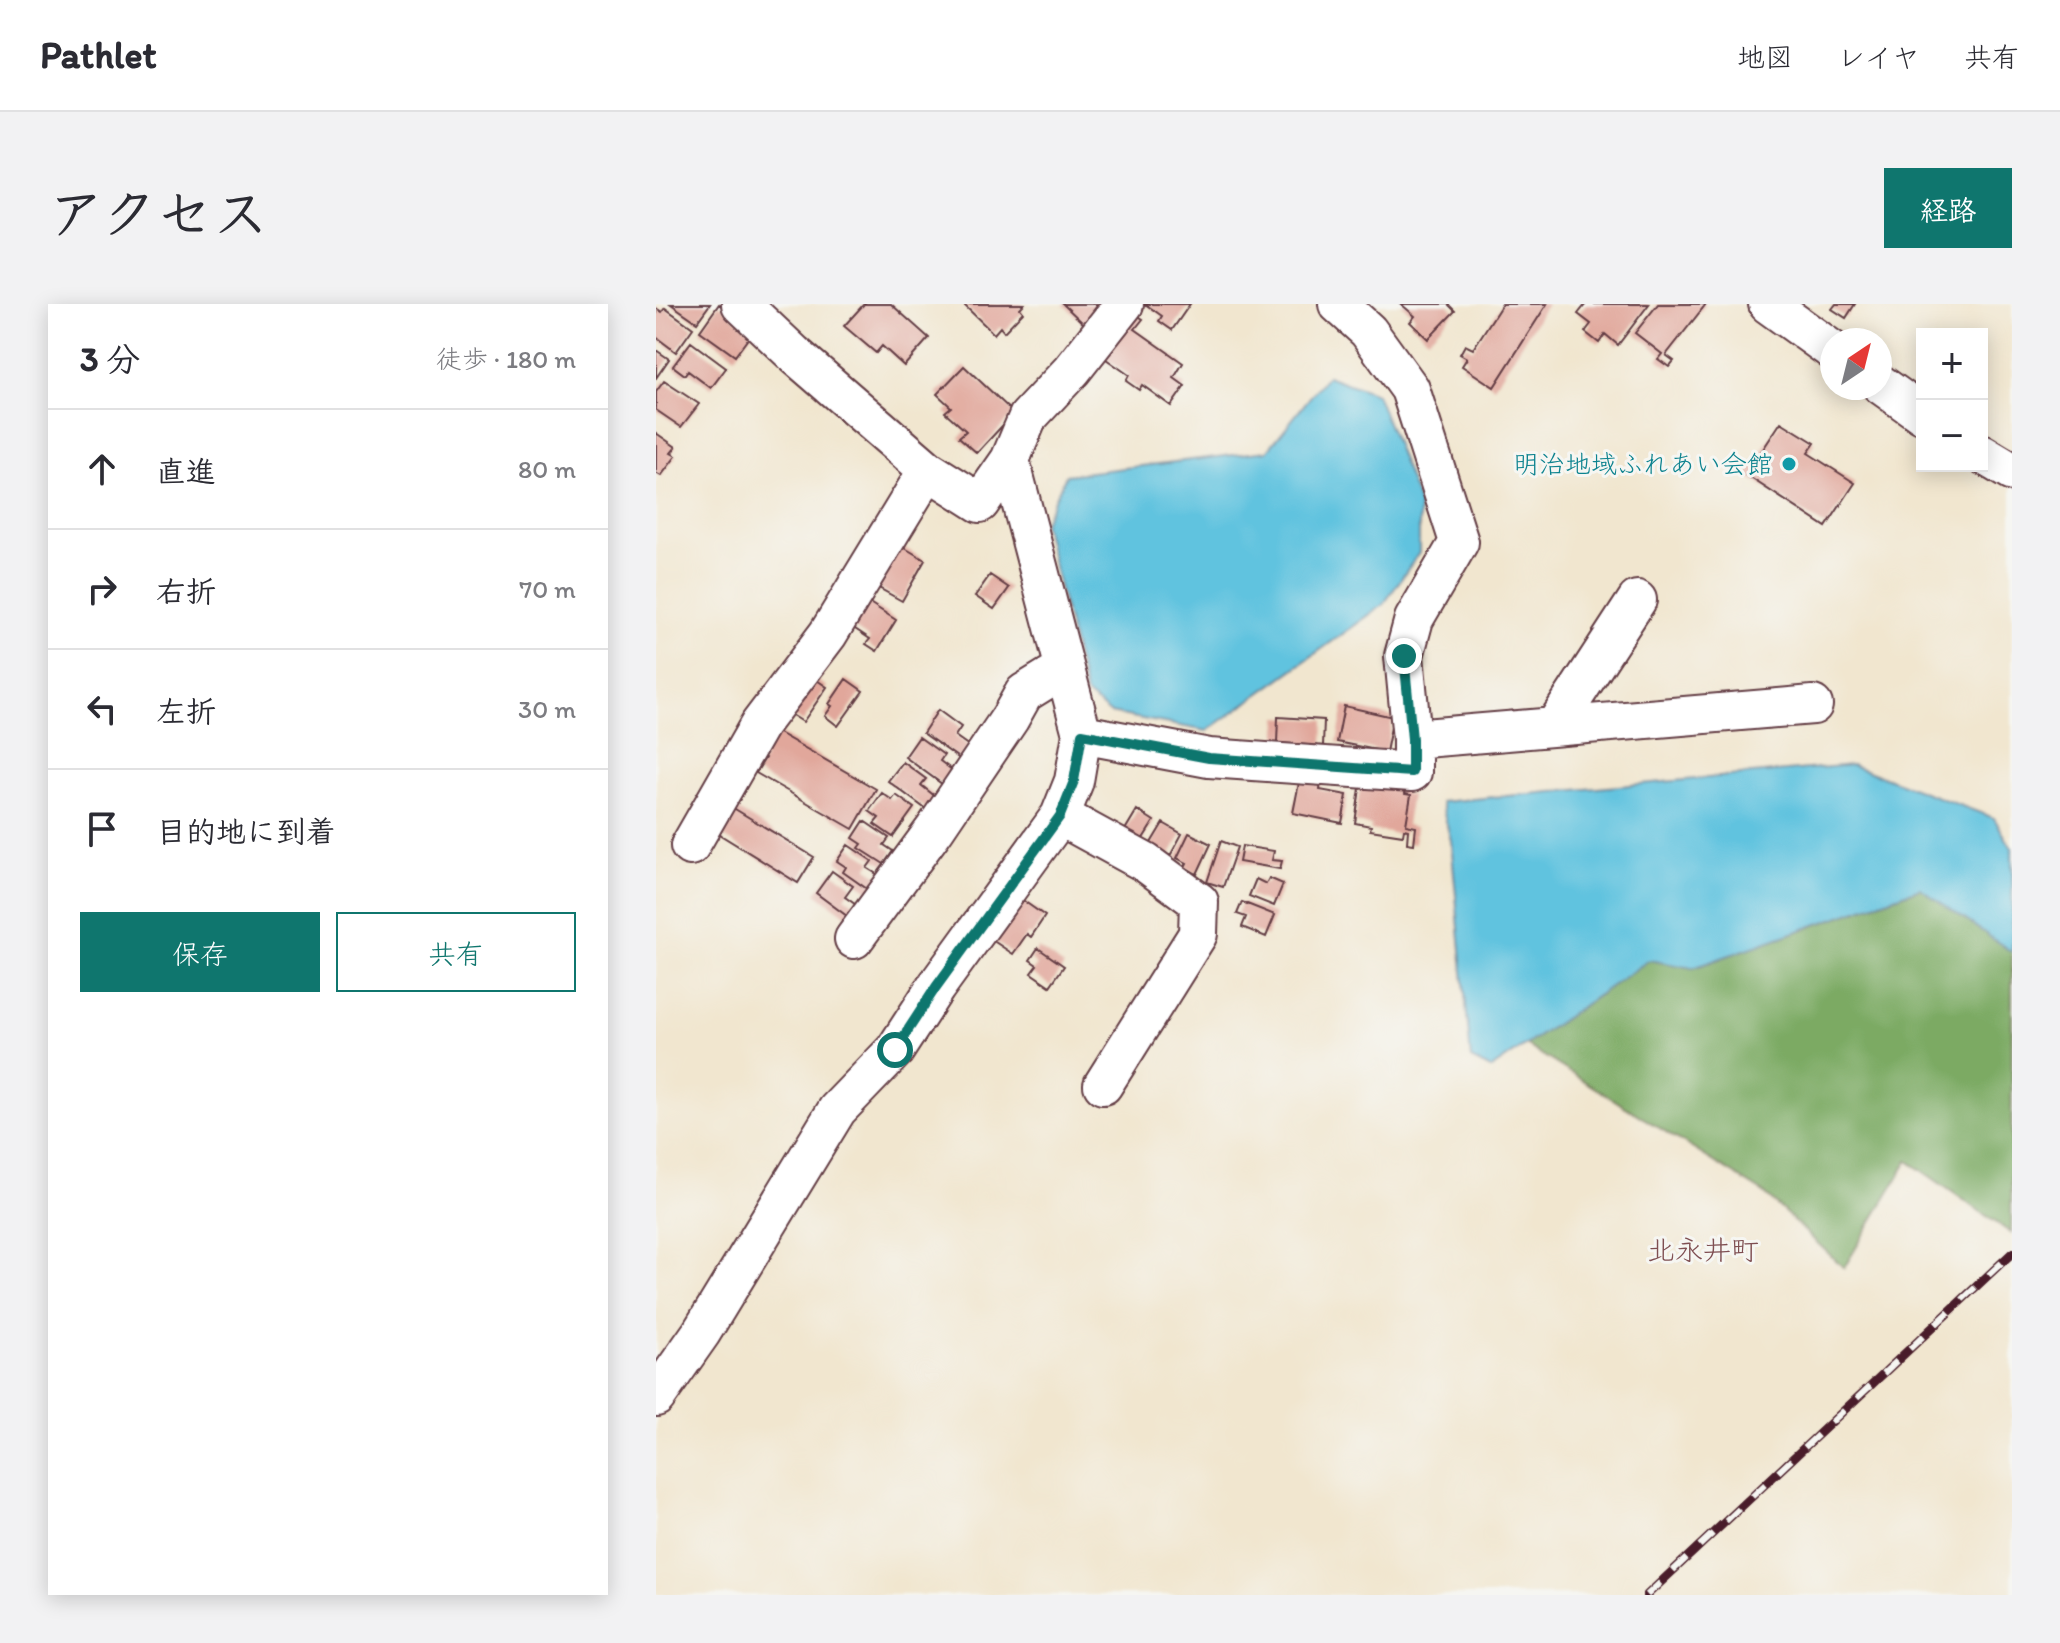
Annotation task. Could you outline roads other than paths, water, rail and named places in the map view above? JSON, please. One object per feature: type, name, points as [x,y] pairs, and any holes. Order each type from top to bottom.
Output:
[{"type":"street","points":[[741,304],[928,470],[980,503],[1010,460],[1028,417],[1072,370],[1124,304]]},
{"type":"street","points":[[1082,734],[1209,758],[1412,772],[1404,656],[1414,619],[1459,542],[1410,389],[1368,331],[1338,304]]},
{"type":"street","points":[[1768,304],[1820,341]]},
{"type":"street","points":[[1892,393],[1916,410]]},
{"type":"street","points":[[1988,458],[2012,472]]},
{"type":"street","points":[[656,1397],[701,1333],[837,1110],[895,1050],[936,987],[1060,816],[1074,781],[1082,734],[1010,460]]},
{"type":"street","points":[[690,846],[760,724],[828,634],[928,470]]},
{"type":"street","points":[[1555,726],[1637,600]]},
{"type":"street","points":[[854,939],[935,829],[1024,693],[1063,669]]},
{"type":"street","points":[[1412,739],[1813,705]]},
{"type":"street","points":[[1060,816],[1146,863],[1199,902],[1198,934],[1103,1085]]},
{"type":"water","points":[[1327,376],[1376,394],[1419,504],[1419,553],[1383,605],[1207,731],[1110,713],[1086,694],[1043,523],[1066,475],[1267,451]]},
{"type":"water","points":[[1852,765],[1994,818],[2012,848],[2012,952],[1920,888],[1693,968],[1649,960],[1491,1069],[1471,1059],[1451,841],[1441,802]]},
{"type":"railway","points":[[1647,1595],[2012,1253]]},
{"type":"place","name":"明治地域ふれあい会館","points":[[1789,464]]},
{"type":"district","name":"北永井町","points":[[1703,1250]]}]
